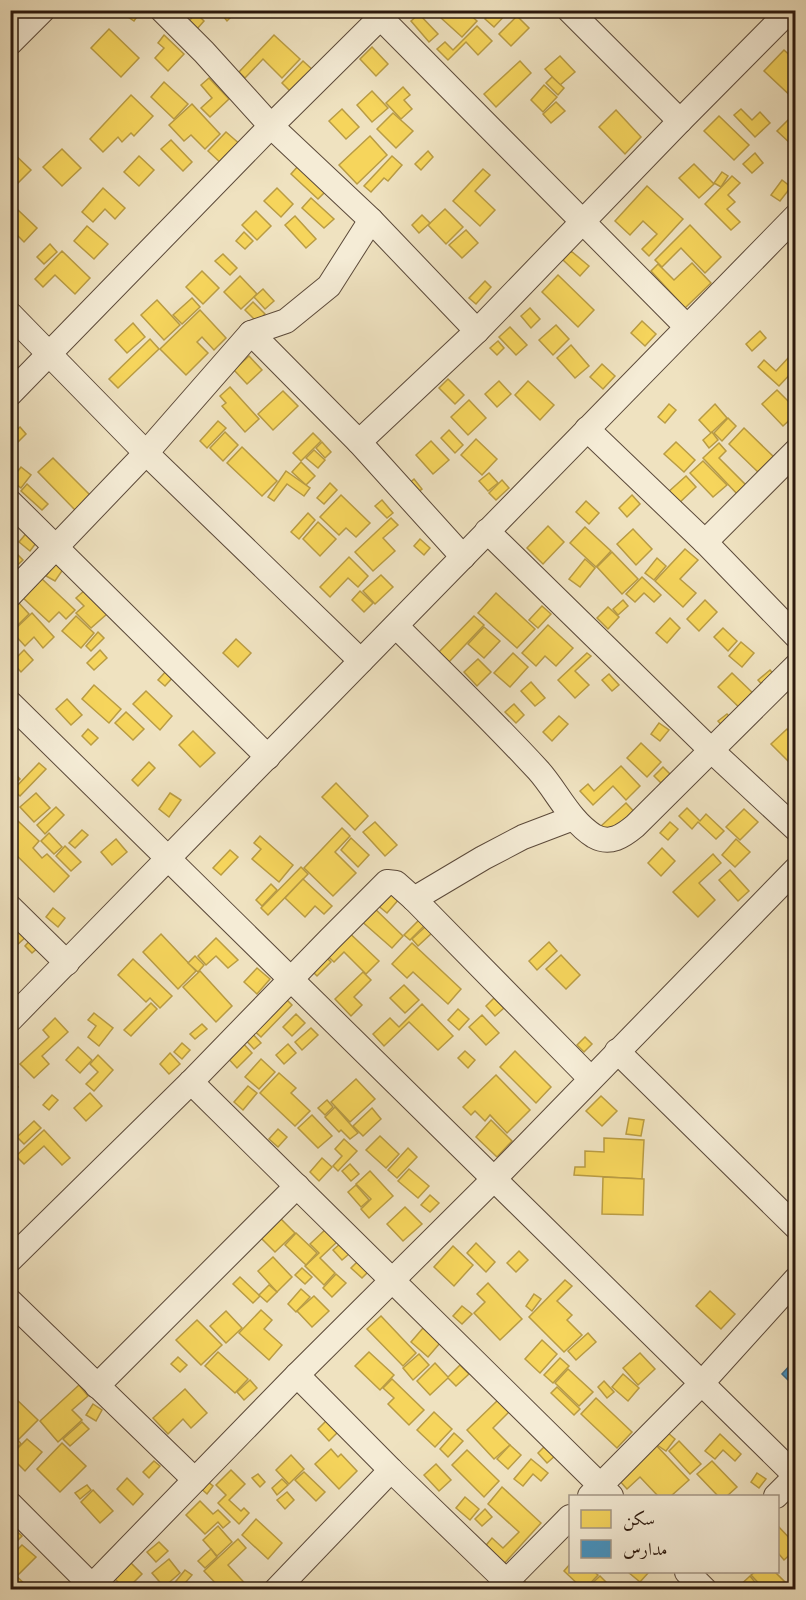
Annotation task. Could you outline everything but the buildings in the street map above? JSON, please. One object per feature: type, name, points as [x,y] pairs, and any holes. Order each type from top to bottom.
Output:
[{"type":"street","points":[[10,44],[43,10]]},
{"type":"street","points":[[162,10],[204,52],[271,126],[371,220],[477,331]]},
{"type":"street","points":[[572,11],[680,120]]},
{"type":"street","points":[[359,442],[477,331],[680,120],[790,11],[795,16]]},
{"type":"street","points":[[10,394],[380,13],[687,327]]},
{"type":"street","points":[[10,595],[146,453],[251,333],[286,321],[329,286],[371,220]]},
{"type":"street","points":[[10,1020],[687,327],[793,223]]},
{"type":"street","points":[[10,314],[146,453],[361,661]]},
{"type":"street","points":[[251,333],[359,442],[463,557]]},
{"type":"street","points":[[587,429],[705,542],[795,636]]},
{"type":"street","points":[[705,542],[795,451]]},
{"type":"street","points":[[10,502],[267,757]]},
{"type":"street","points":[[487,531],[795,829]]},
{"type":"street","points":[[396,626],[515,745],[548,781],[573,818],[596,837],[617,839],[635,826],[795,666]]},
{"type":"street","points":[[10,703],[795,1476],[778,1495]]},
{"type":"street","points":[[414,899],[523,837],[573,818]]},
{"type":"street","points":[[10,1504],[92,1588],[297,1375],[494,1179],[795,869]]},
{"type":"street","points":[[10,1260],[192,1082],[387,882],[396,883],[414,899],[590,1078]]},
{"type":"street","points":[[10,907],[67,963]]},
{"type":"street","points":[[617,1051],[795,1227]]},
{"type":"street","points":[[192,1082],[392,1280],[600,1493],[795,1279]]},
{"type":"street","points":[[97,1386],[297,1186]]},
{"type":"street","points":[[10,1301],[195,1480]]},
{"type":"street","points":[[297,1375],[502,1585],[569,1517]]},
{"type":"street","points":[[289,1585],[390,1470]]}]
